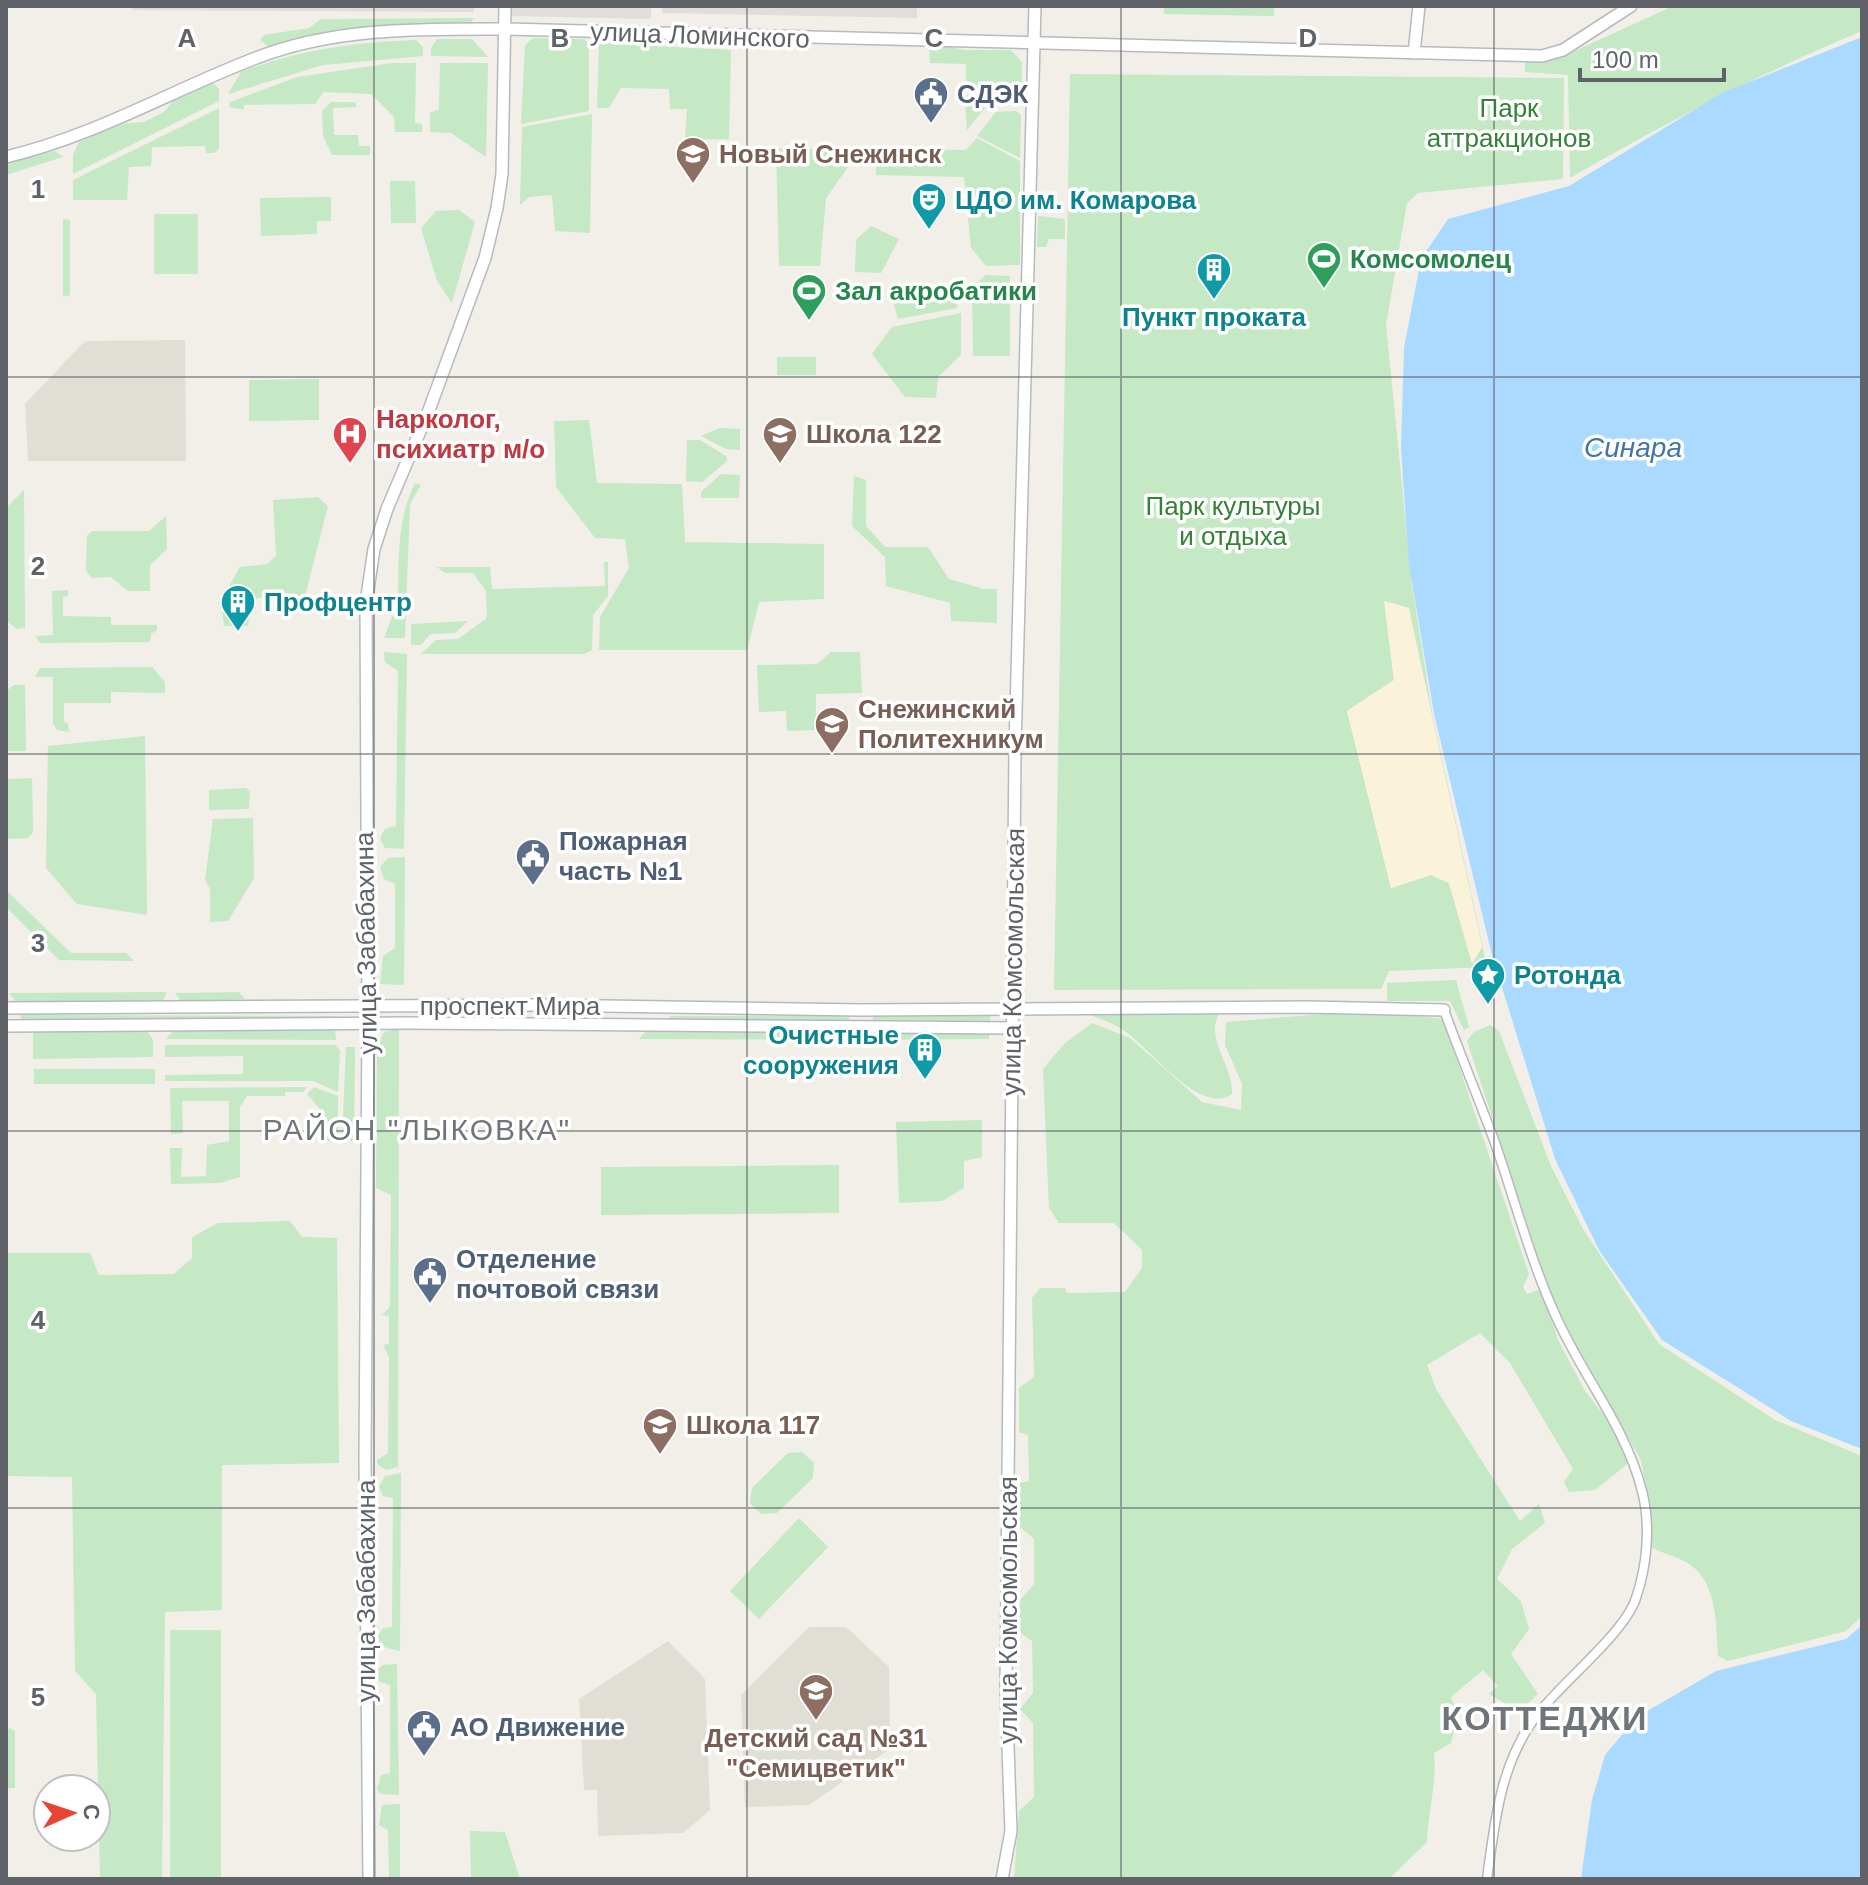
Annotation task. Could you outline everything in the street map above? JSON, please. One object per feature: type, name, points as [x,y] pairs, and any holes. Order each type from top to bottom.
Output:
[{"type":"street","name":"улица Забабахина","points":[[369,1879],[365,1487],[368,1024],[366,603],[374,549],[387,509],[429,410],[485,258],[502,174],[505,6]]},
{"type":"street","name":"улица Комсомольская","points":[[1002,1879],[1011,1831],[1006,1692],[1017,676],[1035,6]]},
{"type":"street","points":[[1414,53],[1419,6]]},
{"type":"street","name":"улица Ломинского","points":[[6,157],[66,141],[258,57],[316,40],[406,30],[505,29],[1542,56],[1563,50],[1631,6]]},
{"type":"street","points":[[541,1005],[541,1024]]},
{"type":"street","name":"проспект Мира","points":[[6,1008],[541,1005],[861,1010],[1310,1007],[1444,1010]]},
{"type":"street","points":[[661,1006],[661,1025]]},
{"type":"street","points":[[861,1010],[862,1027]]},
{"type":"street","points":[[1444,1010],[1494,1140],[1541,1284],[1564,1336],[1636,1467],[1643,1495],[1646,1548],[1635,1603],[1619,1625],[1541,1710],[1510,1759],[1500,1796],[1487,1879]]},
{"type":"street","name":"проспект Мира","points":[[6,1026],[541,1024],[1013,1028]]},
{"type":"shaded area","points":[[132,6],[474,6],[474,12],[132,10]]},
{"type":"shaded area","points":[[512,6],[651,6],[651,19],[512,16]]},
{"type":"shaded area","points":[[662,6],[917,6],[917,18],[662,13]]},
{"type":"shaded area","points":[[185,340],[186,461],[28,461],[25,404],[85,341]]},
{"type":"shaded area","name":"Детский сад №31 \"Семицветик\"","points":[[809,1627],[846,1627],[889,1667],[890,1749],[809,1805],[745,1807],[741,1695]]},
{"type":"shaded area","points":[[668,1641],[705,1679],[710,1810],[683,1833],[598,1836],[597,1790],[584,1790],[579,1699]]},
{"type":"green space","points":[[1164,6],[1274,6],[1274,16],[1164,14]]},
{"type":"green space","points":[[1673,6],[1862,6],[1862,31],[1714,100],[1570,178],[1568,75],[1525,72],[1525,59],[1550,60],[1566,55]]},
{"type":"green space","points":[[474,18],[469,24],[348,29],[268,46],[260,40],[264,35],[309,28],[321,19]]},
{"type":"green space","points":[[533,38],[584,39],[589,44],[589,111],[521,124],[525,45]]},
{"type":"green space","points":[[437,39],[472,39],[488,57],[431,56],[431,48]]},
{"type":"green space","points":[[416,40],[423,47],[423,56],[323,65],[228,94],[241,72],[284,58],[349,45]]},
{"type":"green space","points":[[599,43],[731,50],[729,139],[685,140],[687,109],[670,109],[669,89],[621,88],[609,108],[597,108]]},
{"type":"green space","points":[[940,45],[965,50],[1011,50],[1022,62],[1022,97],[1008,102],[986,94],[966,80],[966,64],[930,63],[929,48]]},
{"type":"green space","points":[[392,63],[416,63],[415,123],[422,124],[422,132],[395,132],[394,117],[371,94],[324,92],[315,104],[244,105],[244,110],[229,107],[230,102],[297,77]]},
{"type":"green space","points":[[440,63],[488,63],[486,157],[451,133],[430,132],[430,113],[439,109]]},
{"type":"green space","name":"Парк культуры и отдыха","points":[[1070,74],[1564,78],[1563,179],[1418,193],[1407,203],[1386,325],[1412,585],[1432,712],[1487,967],[1389,971],[1381,989],[1054,990]],"holes":[[[1385,601],[1409,608],[1482,947],[1472,963],[1449,883],[1431,875],[1391,888],[1347,711],[1394,680]]]},
{"type":"green space","points":[[213,83],[219,89],[219,101],[73,174],[73,155],[79,142],[123,124],[144,122],[164,112],[173,101]]},
{"type":"green space","points":[[971,93],[985,108],[967,130],[965,97]]},
{"type":"green space","points":[[331,102],[355,102],[357,107],[333,108],[334,135],[358,135],[359,146],[370,146],[370,155],[332,155],[323,136],[322,111]]},
{"type":"green space","points":[[219,108],[219,149],[214,153],[206,153],[205,146],[152,147],[151,166],[129,167],[127,200],[73,200],[73,180]]},
{"type":"green space","points":[[1016,111],[1021,115],[1020,158],[977,136],[996,112]]},
{"type":"green space","points":[[592,114],[590,233],[555,231],[552,195],[529,197],[520,205],[522,127]]},
{"type":"green space","points":[[977,138],[1020,161],[1020,265],[986,266],[971,248],[964,177],[876,175],[877,149],[966,150]]},
{"type":"green space","points":[[776,149],[861,149],[826,198],[820,266],[779,266]]},
{"type":"green space","points":[[55,151],[63,157],[6,175],[6,164]]},
{"type":"green space","points":[[390,181],[415,181],[416,223],[391,223]]},
{"type":"green space","points":[[331,197],[331,221],[317,221],[317,234],[261,236],[260,198]]},
{"type":"green space","points":[[459,210],[475,222],[452,303],[437,281],[421,228],[436,211]]},
{"type":"green space","points":[[154,214],[198,214],[198,274],[154,274]]},
{"type":"green space","points":[[1038,216],[1065,219],[1065,239],[1049,239],[1046,247],[1037,247]]},
{"type":"green space","points":[[63,219],[70,220],[70,295],[63,297]]},
{"type":"green space","points":[[871,226],[899,239],[881,273],[855,272],[856,240]]},
{"type":"green space","points":[[986,275],[1010,276],[1010,356],[973,356],[972,287]]},
{"type":"green space","points":[[951,279],[958,279],[957,308],[898,319],[893,301],[941,302],[951,296]]},
{"type":"green space","points":[[961,313],[961,355],[938,377],[936,398],[905,397],[872,354],[892,327]]},
{"type":"green space","points":[[777,357],[816,357],[816,375],[777,375]]},
{"type":"green space","points":[[319,379],[319,420],[249,421],[249,380]]},
{"type":"green space","points":[[589,420],[597,483],[682,484],[685,542],[824,544],[824,599],[759,602],[747,650],[599,650],[600,617],[629,568],[625,539],[595,538],[556,487],[554,421]]},
{"type":"green space","points":[[720,428],[740,429],[740,450],[726,449],[701,436]]},
{"type":"green space","points":[[687,440],[700,440],[726,456],[727,461],[702,482],[686,481]]},
{"type":"green space","points":[[721,474],[740,475],[739,498],[701,498],[701,492]]},
{"type":"green space","points":[[854,476],[866,480],[866,526],[885,547],[928,547],[949,579],[984,589],[997,589],[997,623],[951,621],[950,603],[886,586],[885,557],[852,526]]},
{"type":"green space","points":[[415,483],[421,485],[410,504],[405,638],[384,638],[392,617],[398,612],[401,530]]},
{"type":"green space","points":[[24,490],[25,628],[17,629],[6,620],[6,508]]},
{"type":"green space","points":[[318,497],[328,506],[305,596],[265,596],[252,600],[248,626],[224,626],[221,600],[240,567],[267,564],[276,556],[273,500]]},
{"type":"green space","points":[[166,516],[167,549],[150,565],[150,591],[128,591],[111,577],[92,578],[86,571],[87,536],[92,531],[149,531]]},
{"type":"green space","points":[[604,562],[608,562],[608,596],[593,615],[592,650],[584,654],[421,654],[436,640],[458,639],[487,618],[486,591],[473,573],[445,573],[437,567],[490,567],[492,589],[605,586]]},
{"type":"green space","points":[[68,590],[68,596],[63,597],[63,616],[111,617],[111,625],[157,625],[157,630],[151,634],[150,642],[40,643],[35,636],[53,635],[52,591]]},
{"type":"green space","points":[[468,621],[455,633],[430,634],[421,645],[411,645],[411,624]]},
{"type":"green space","points":[[384,652],[407,654],[404,849],[385,848],[380,838],[385,829],[396,826],[398,671],[385,662]]},
{"type":"green space","points":[[831,652],[860,652],[862,693],[816,694],[816,730],[787,731],[786,711],[759,712],[757,665],[817,664]]},
{"type":"green space","points":[[152,667],[165,682],[165,693],[111,692],[111,703],[64,703],[64,722],[68,723],[69,732],[57,730],[53,724],[53,677],[35,677],[40,668]]},
{"type":"green space","points":[[14,685],[25,685],[26,751],[6,751],[6,691]]},
{"type":"green space","points":[[145,736],[147,915],[77,904],[46,868],[48,746]]},
{"type":"green space","points":[[32,778],[33,832],[28,838],[6,839],[6,779]]},
{"type":"green space","points":[[246,788],[250,792],[249,809],[209,810],[209,790]]},
{"type":"green space","points":[[253,818],[254,878],[228,921],[210,922],[210,889],[205,880],[213,819]]},
{"type":"green space","points":[[405,857],[404,985],[380,984],[383,956],[395,948],[395,884],[384,879],[380,867],[388,858]]},
{"type":"green space","points":[[6,890],[71,953],[126,953],[134,961],[59,960],[6,907]]},
{"type":"green space","points":[[1456,980],[1469,1027],[1464,1030],[1450,1001],[1387,1001],[1387,983]]},
{"type":"green space","points":[[167,992],[162,1003],[17,1003],[9,993]]},
{"type":"green space","points":[[239,992],[245,999],[181,1002],[175,993]]},
{"type":"green space","points":[[1222,1009],[1216,1019],[1216,1040],[1228,1072],[1232,1094],[1220,1099],[1191,1089],[1126,1032],[1086,1013]]},
{"type":"green space","points":[[1335,1013],[1389,1013],[1443,1019],[1529,1274],[1523,1287],[1527,1294],[1542,1289],[1558,1340],[1585,1391],[1618,1433],[1630,1462],[1595,1490],[1569,1492],[1564,1482],[1573,1469],[1510,1363],[1480,1333],[1427,1365],[1436,1389],[1520,1521],[1539,1504],[1545,1523],[1512,1549],[1497,1579],[1521,1601],[1529,1629],[1511,1654],[1538,1694],[1519,1712],[1489,1694],[1498,1686],[1483,1670],[1451,1697],[1456,1714],[1455,1725],[1451,1743],[1434,1753],[1427,1842],[1389,1879],[1014,1879],[1019,1811],[1034,1797],[1033,1723],[1020,1709],[1033,1693],[1032,1641],[1019,1632],[1020,1600],[1034,1584],[1034,1539],[1019,1526],[1020,1483],[1029,1481],[1028,1435],[1019,1432],[1019,1388],[1034,1377],[1032,1298],[1040,1288],[1065,1288],[1067,1293],[1125,1292],[1142,1268],[1142,1250],[1114,1223],[1059,1223],[1049,1208],[1043,1069],[1064,1044],[1092,1023],[1130,1038],[1202,1102],[1241,1110],[1242,1084],[1225,1045],[1226,1022]]},
{"type":"green space","points":[[21,1015],[337,1016],[337,1021],[21,1020]]},
{"type":"green space","points":[[670,1016],[849,1016],[849,1020],[669,1020]]},
{"type":"green space","points":[[873,1016],[990,1016],[990,1021],[873,1020]]},
{"type":"green space","points":[[1490,1025],[1499,1031],[1551,1166],[1583,1229],[1659,1344],[1775,1420],[1862,1456],[1862,1616],[1846,1631],[1728,1661],[1718,1656],[1714,1608],[1700,1574],[1688,1563],[1651,1547],[1648,1497],[1641,1460],[1569,1335],[1546,1282],[1467,1041],[1474,1032]]},
{"type":"green space","points":[[399,1028],[398,1467],[386,1470],[377,1464],[377,1460],[388,1453],[389,1357],[383,1345],[389,1344],[389,1316],[382,1315],[390,1307],[391,1195],[376,1188],[377,1047],[384,1032]]},
{"type":"green space","points":[[146,1029],[153,1040],[153,1057],[33,1059],[33,1031]]},
{"type":"green space","points":[[174,1030],[335,1030],[336,1040],[166,1039]]},
{"type":"green space","points":[[645,1032],[852,1033],[857,1040],[639,1039]]},
{"type":"green space","points":[[989,1032],[989,1039],[866,1040],[866,1033]]},
{"type":"green space","points":[[165,1045],[335,1045],[340,1050],[338,1092],[313,1081],[165,1081],[165,1075],[243,1074],[243,1056],[165,1057]]},
{"type":"green space","points":[[346,1047],[355,1047],[354,1141],[342,1141]]},
{"type":"green space","points":[[34,1069],[155,1069],[155,1084],[34,1084]]},
{"type":"green space","points":[[307,1087],[303,1092],[285,1092],[285,1096],[247,1096],[240,1107],[240,1177],[220,1183],[171,1184],[170,1148],[182,1148],[181,1177],[206,1176],[207,1145],[229,1141],[229,1101],[182,1101],[183,1133],[171,1134],[170,1088]]},
{"type":"green space","points":[[314,1087],[338,1096],[338,1141],[326,1141],[325,1115],[307,1094]]},
{"type":"green space","points":[[982,1120],[982,1157],[964,1161],[964,1188],[942,1201],[899,1203],[896,1122]]},
{"type":"green space","points":[[839,1165],[839,1213],[601,1215],[601,1167]]},
{"type":"green space","points":[[290,1221],[302,1237],[337,1238],[339,1463],[222,1465],[222,1610],[165,1612],[162,1879],[100,1879],[99,1853],[112,1853],[112,1773],[98,1773],[96,1694],[75,1671],[72,1477],[6,1476],[6,1253],[90,1253],[99,1275],[174,1274],[192,1258],[192,1237],[218,1223]]},
{"type":"green space","points":[[802,1452],[814,1463],[813,1478],[777,1513],[761,1514],[750,1503],[752,1488],[788,1453]]},
{"type":"green space","points":[[401,1473],[400,1651],[380,1646],[378,1636],[383,1628],[392,1627],[393,1498],[383,1496],[379,1487],[385,1476]]},
{"type":"green space","points":[[799,1518],[828,1547],[759,1619],[730,1591]]},
{"type":"green space","points":[[170,1630],[221,1630],[221,1879],[170,1879]]},
{"type":"green space","points":[[397,1664],[399,1795],[381,1794],[377,1790],[381,1775],[390,1773],[390,1685],[377,1681],[377,1670],[383,1665]]},
{"type":"green space","points":[[10,1728],[15,1731],[15,1788],[6,1788],[6,1730]]},
{"type":"green space","points":[[400,1804],[400,1879],[389,1879],[388,1830],[379,1825],[382,1805]]},
{"type":"green space","points":[[470,1831],[505,1832],[520,1879],[471,1879]]},
{"type":"sand","points":[[1384,601],[1408,608],[1482,947],[1472,964],[1449,883],[1431,875],[1391,888],[1347,711],[1394,680]]},
{"type":"water","name":"Синара","points":[[1862,37],[1862,1449],[1791,1421],[1662,1340],[1599,1250],[1555,1159],[1492,955],[1434,714],[1409,564],[1401,449],[1404,348],[1421,259],[1448,219],[1569,186],[1722,93]]},
{"type":"water","points":[[1862,1625],[1862,1879],[1581,1879],[1592,1800],[1605,1755],[1637,1717],[1716,1671],[1846,1639]]},
{"type":"place","name":"СДЭК","points":[[931,125]]},
{"type":"place","name":"Новый Снежинск","points":[[693,185]]},
{"type":"place","name":"ЦДО им. Комарова","points":[[929,231]]},
{"type":"place","name":"Комсомолец","points":[[1324,290]]},
{"type":"place","name":"Пункт проката","points":[[1214,301]]},
{"type":"place","name":"Зал акробатики","points":[[809,322]]},
{"type":"place","name":"Нарколог, психиатр м/о","points":[[350,465]]},
{"type":"place","name":"Школа 122","points":[[780,465]]},
{"type":"place","name":"Профцентр","points":[[238,633]]},
{"type":"place","name":"Снежинский Политехникум","points":[[832,755]]},
{"type":"place","name":"Пожарная часть №1","points":[[533,887]]},
{"type":"place","name":"Ротонда","points":[[1488,1006]]},
{"type":"place","name":"Очистные сооружения","points":[[925,1081]]},
{"type":"place","name":"Отделение почтовой связи","points":[[430,1305]]},
{"type":"place","name":"Школа 117","points":[[660,1456]]},
{"type":"place","name":"Детский сад №31 \"Семицветик\"","points":[[816,1722]]},
{"type":"place","name":"АО Движение","points":[[424,1758]]},
{"type":"district","name":"РАЙОН \"ЛЫКОВКА\"","points":[[417,1130]]},
{"type":"district","name":"КОТТЕДЖИ","points":[[1545,1718]]},
{"type":"park label","name":"Парк аттракционов","points":[[1509,123]]}]
